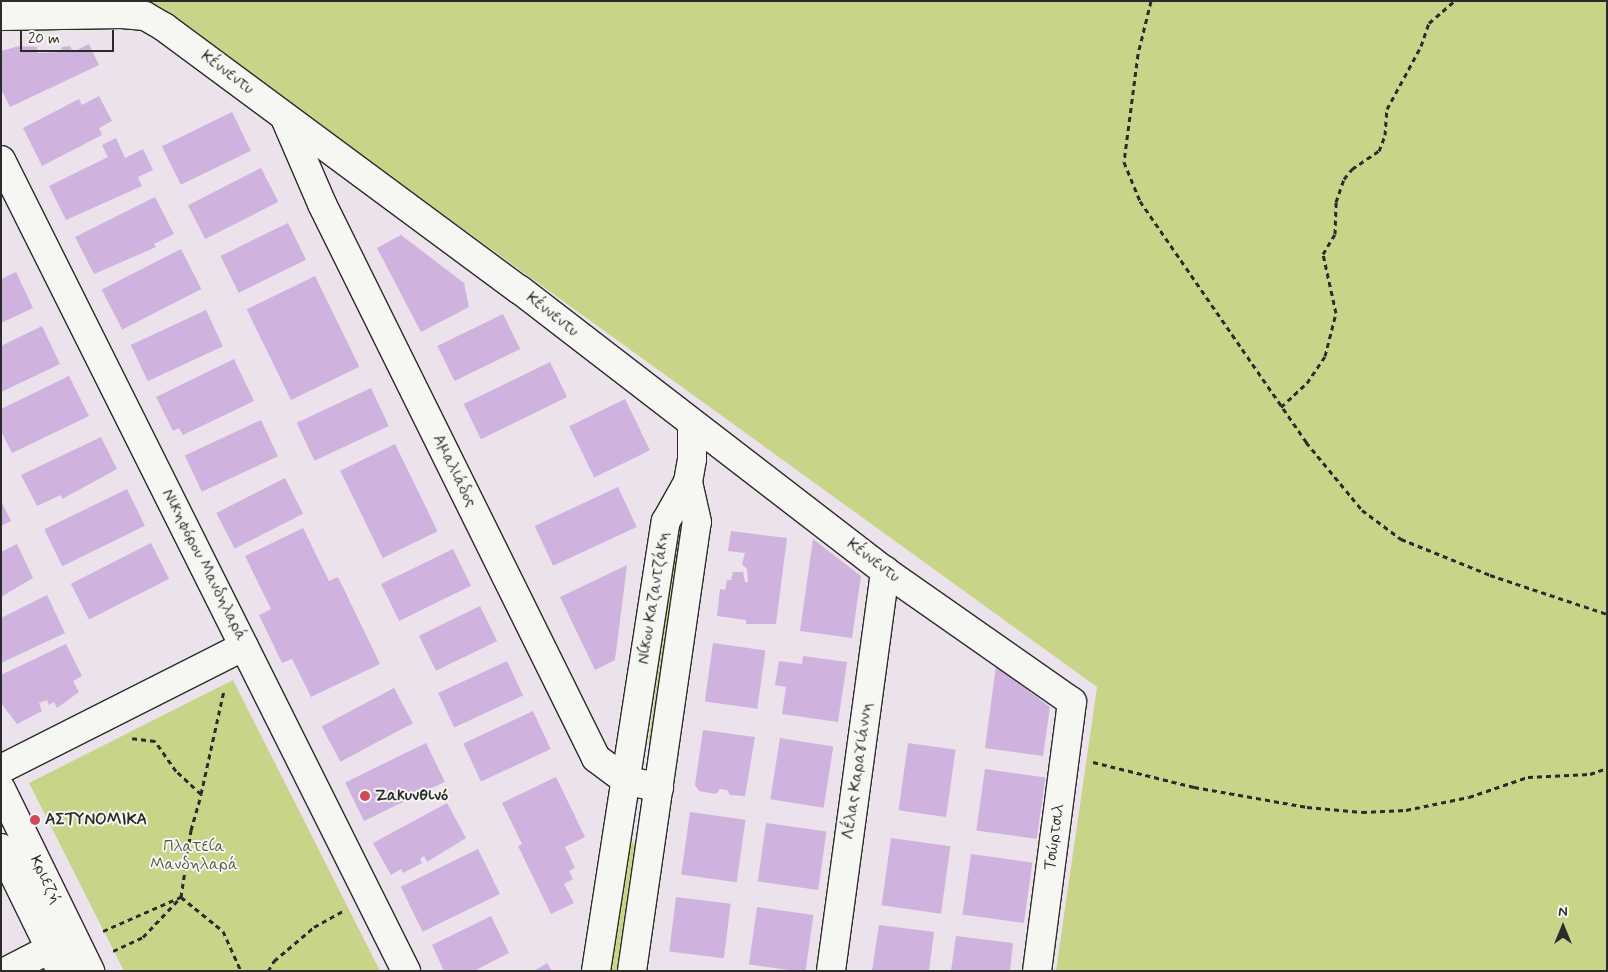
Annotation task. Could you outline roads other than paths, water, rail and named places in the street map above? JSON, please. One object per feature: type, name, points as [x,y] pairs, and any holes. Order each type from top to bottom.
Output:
[{"type":"street","name":"Κέννεντυ","points":[[1,16],[122,14],[145,16],[164,27],[520,290],[692,425],[885,571],[1072,702]]},
{"type":"street","name":"Αμαλιάδος","points":[[284,117],[322,204],[596,758],[625,780],[660,788]]},
{"type":"street","name":"Νικηφόρου Μανδηλαρά","points":[[1,160],[406,971]]},
{"type":"street","points":[[688,482],[692,460],[692,425]]},
{"type":"street","name":"Νίκου Καζαντζάκη","points":[[596,971],[666,521],[688,482]]},
{"type":"street","name":"Νίκου Καζαντζάκη","points":[[632,971],[697,522],[688,482]]},
{"type":"street","name":"Λέλας Καραγιάννη","points":[[831,971],[885,571]]},
{"type":"street","points":[[1,769],[244,646]]},
{"type":"street","name":"Τσώρτσιλ","points":[[1037,971],[1072,702]]},
{"type":"street","name":"Κριεζή","points":[[1,790],[70,948]]},
{"type":"street","name":"Κριεζή","points":[[1,848],[70,948],[97,963]]},
{"type":"street","points":[[7,971],[70,948]]},
{"type":"place","name":"Ζακυνθινό","points":[[365,796]]},
{"type":"place","name":"ΑΣΤΥΝΟΜΙΚΑ","points":[[35,820]]},
{"type":"park label","name":"Πλατεία Μανδηλαρά","points":[[194,856]]}]
